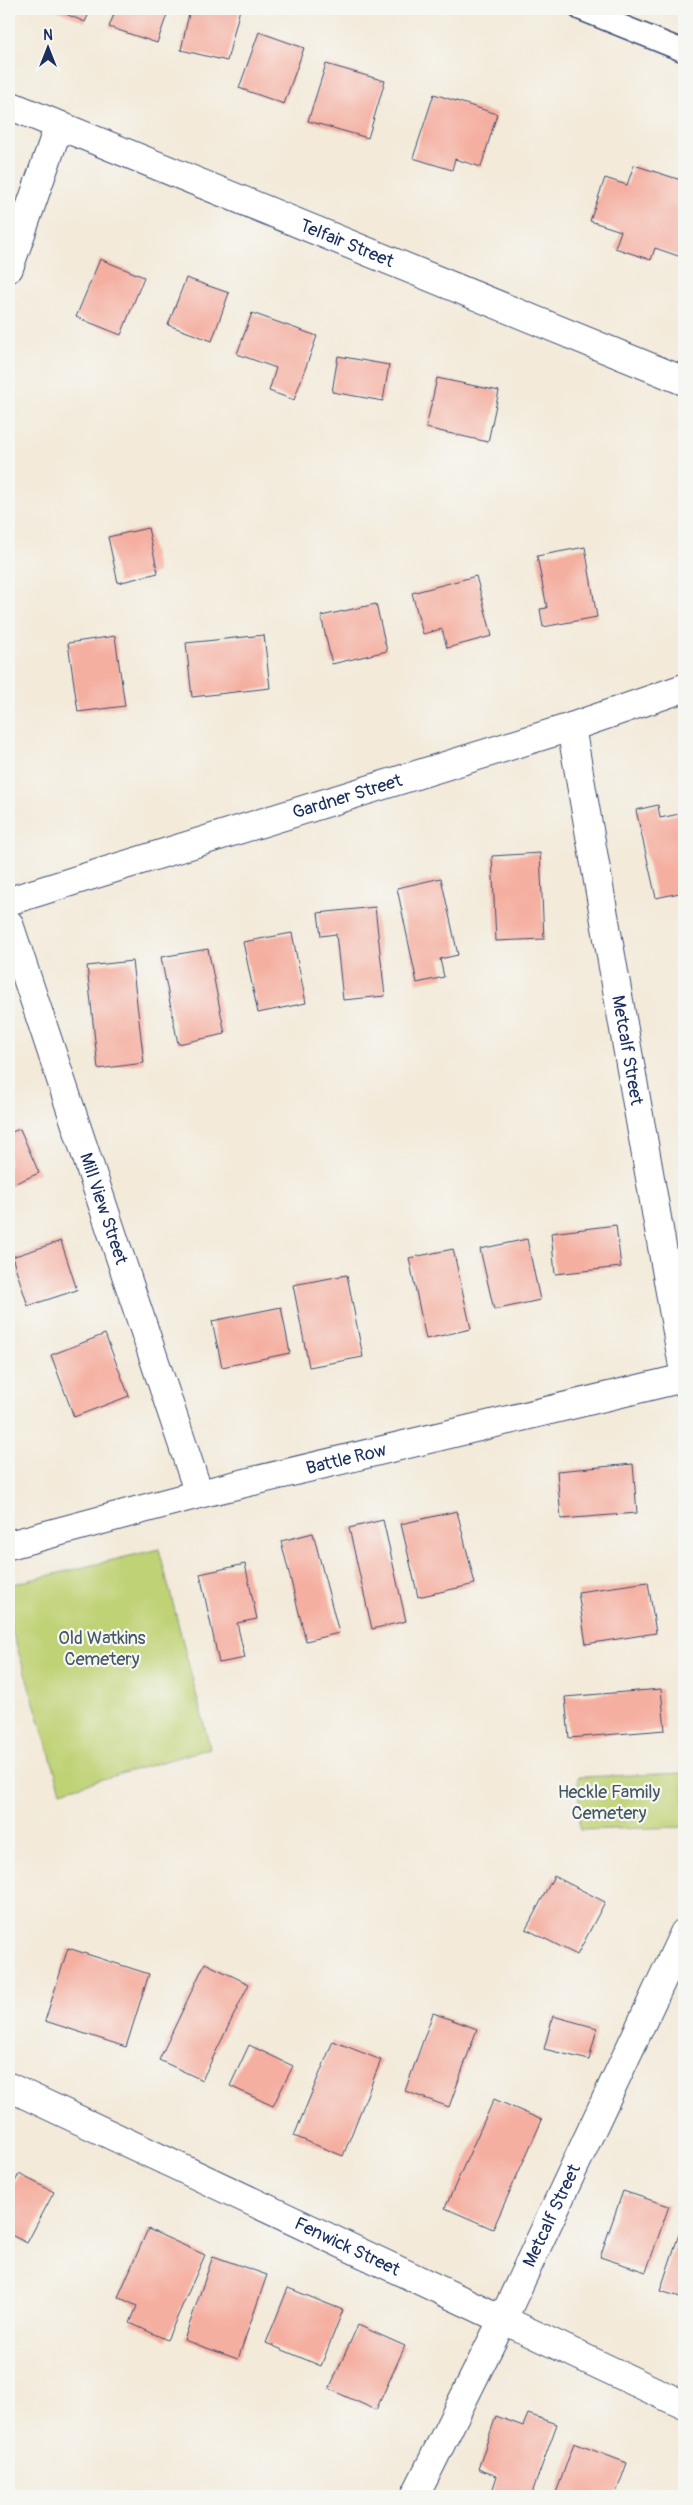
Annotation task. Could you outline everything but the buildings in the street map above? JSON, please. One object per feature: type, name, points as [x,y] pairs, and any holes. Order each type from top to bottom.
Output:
[{"type":"street","name":"Telfair Street","points":[[9,105],[684,381]]},
{"type":"street","points":[[9,268],[59,125]]},
{"type":"street","name":"Gardner Street","points":[[9,901],[571,727],[684,688]]},
{"type":"street","name":"Metcalf Street","points":[[571,727],[684,1372]]},
{"type":"street","name":"Mill View Street","points":[[9,924],[198,1494]]},
{"type":"street","name":"Battle Row","points":[[9,1545],[198,1494],[684,1378]]},
{"type":"street","name":"Metcalf Street","points":[[415,2496],[502,2321],[684,1933]]},
{"type":"street","name":"Fenwick Street","points":[[9,2087],[502,2321],[684,2405]]},
{"type":"lane","points":[[580,9],[684,51]]},
{"type":"green space","name":"Old Watkins Cemetery","points":[[159,1549],[210,1748],[61,1791],[9,1621],[9,1585]]},
{"type":"green space","name":"Heckle Family Cemetery","points":[[684,1773],[684,1827],[580,1830],[578,1777]]}]
